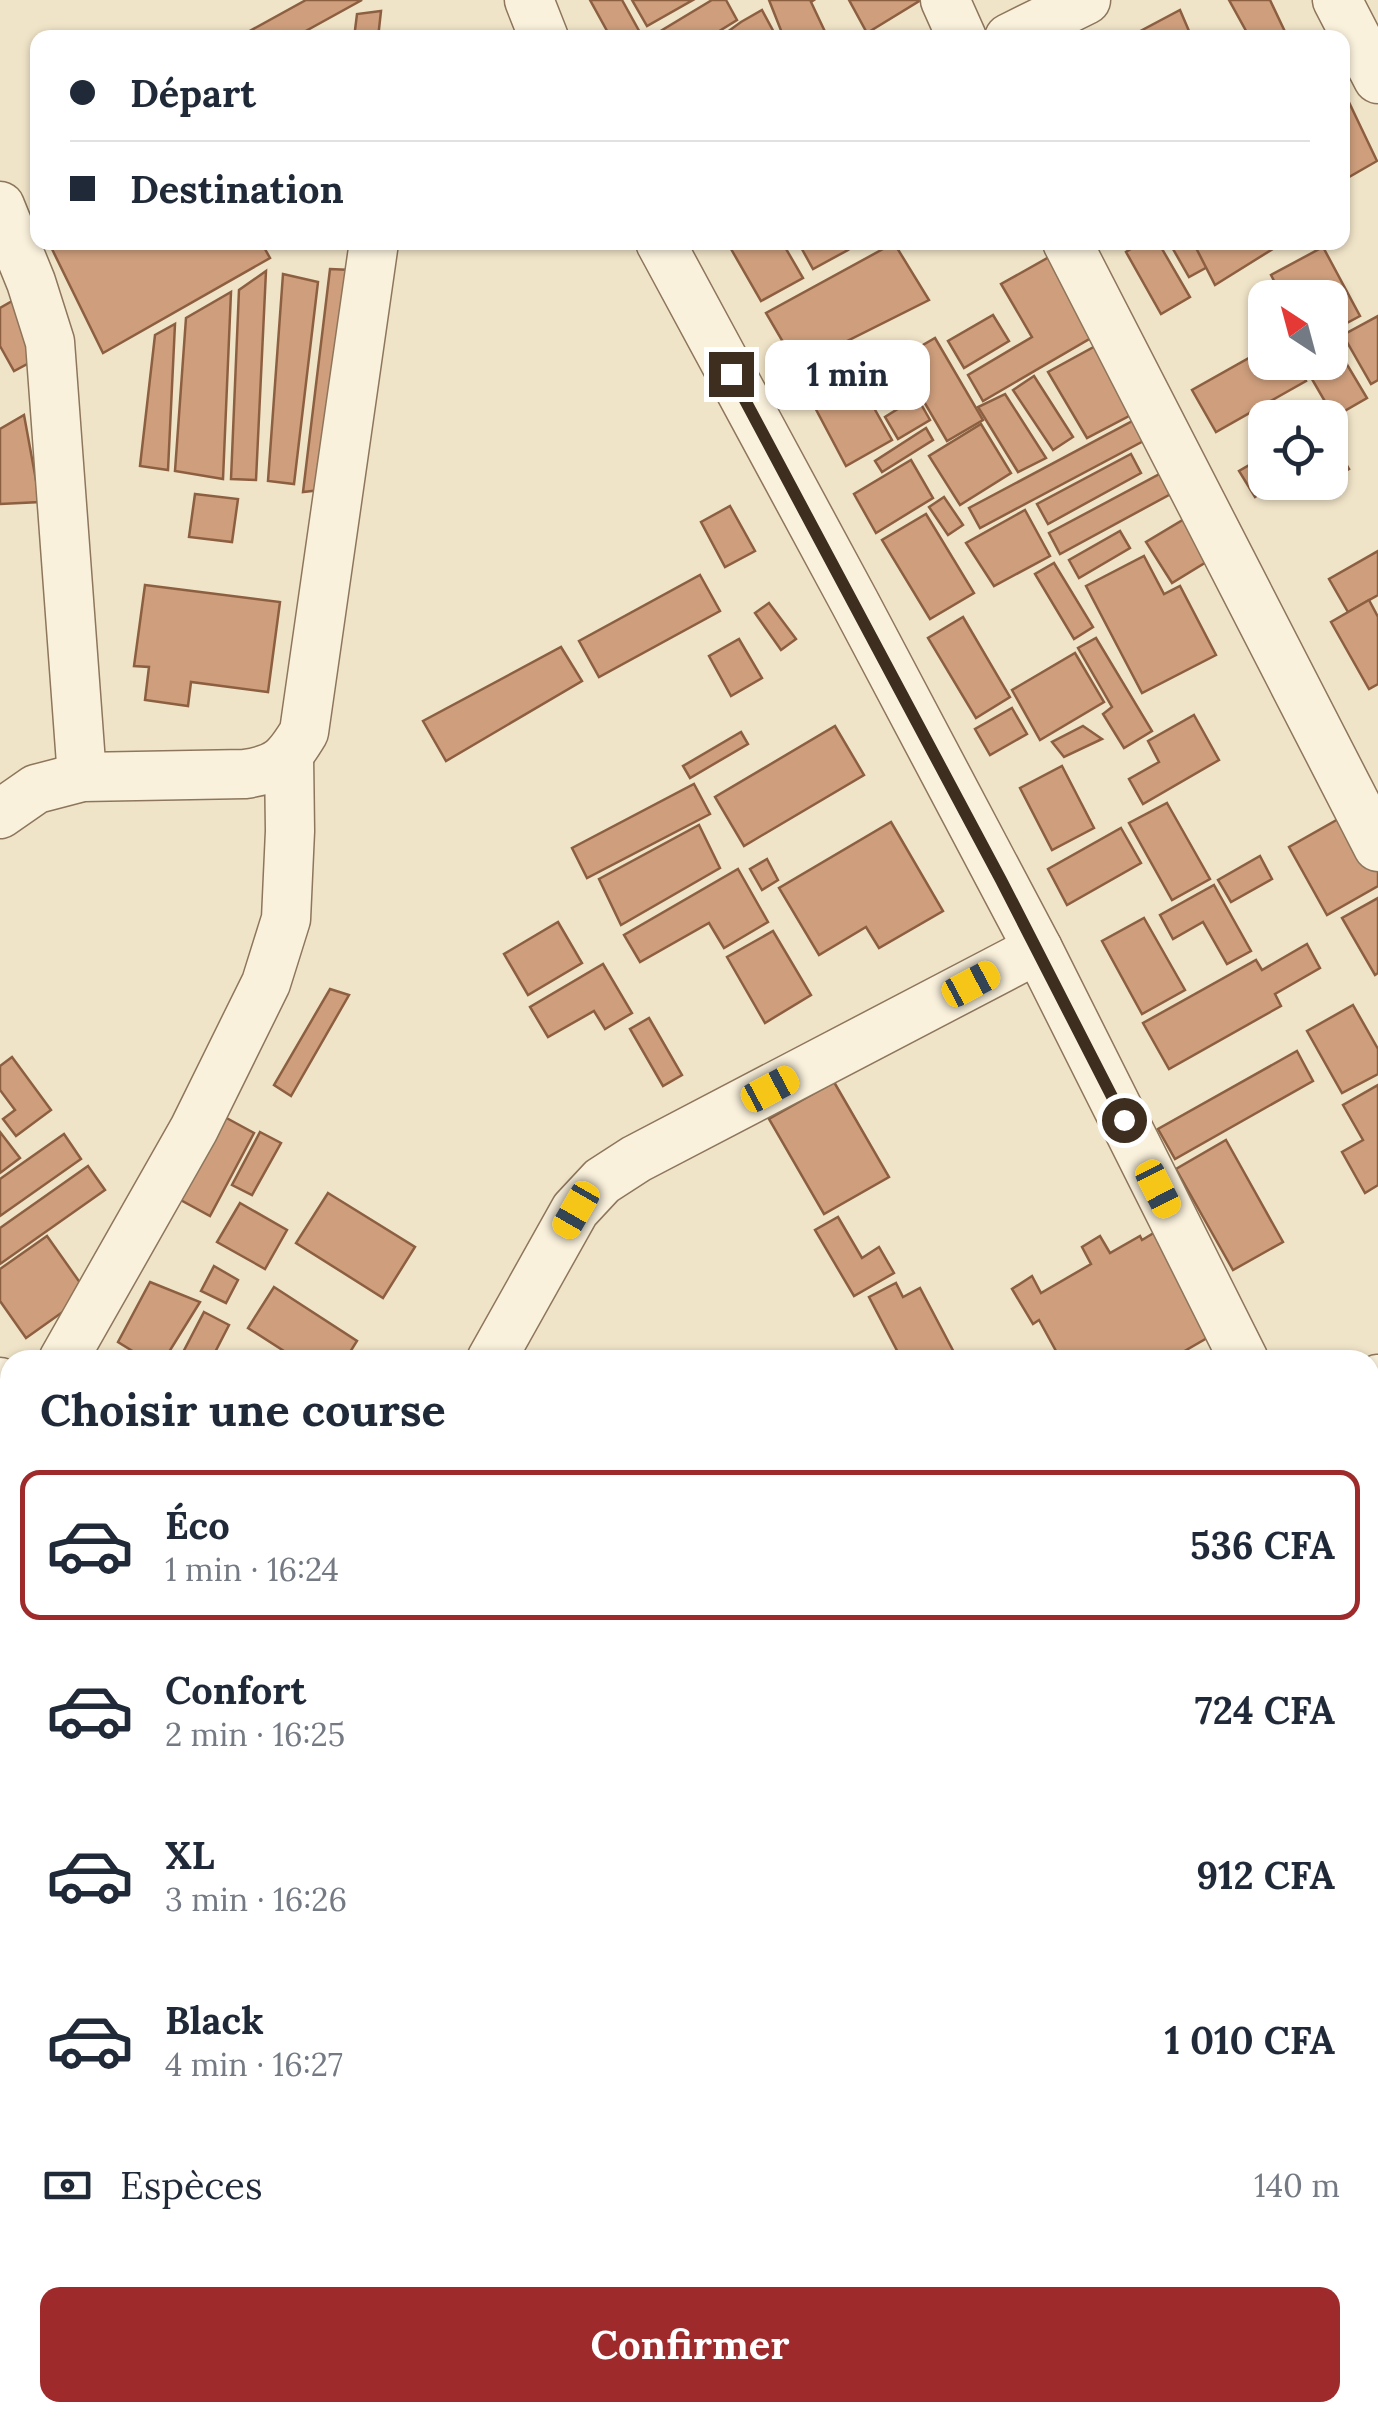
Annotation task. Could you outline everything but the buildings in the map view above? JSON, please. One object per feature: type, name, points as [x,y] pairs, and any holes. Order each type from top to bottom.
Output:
[{"type":"street","points":[[529,0],[541,30]]},
{"type":"street","points":[[944,0],[958,30]]},
{"type":"street","points":[[1025,30],[1086,0]]},
{"type":"street","points":[[1337,0],[1378,80]]},
{"type":"street","points":[[0,206],[50,342],[82,777]]},
{"type":"street","points":[[0,814],[36,789],[82,777],[245,774],[268,771],[289,756],[304,732],[373,250]]},
{"type":"street","points":[[664,250],[1038,949],[1239,1350]]},
{"type":"street","points":[[1071,250],[1378,847]]},
{"type":"street","points":[[69,1350],[194,1129],[266,983],[286,919],[289,756]]},
{"type":"street","points":[[497,1350],[576,1210],[602,1181],[636,1159],[1038,949]]},
{"type":"route","points":[[731,374],[1038,949],[1124,1120]]}]
